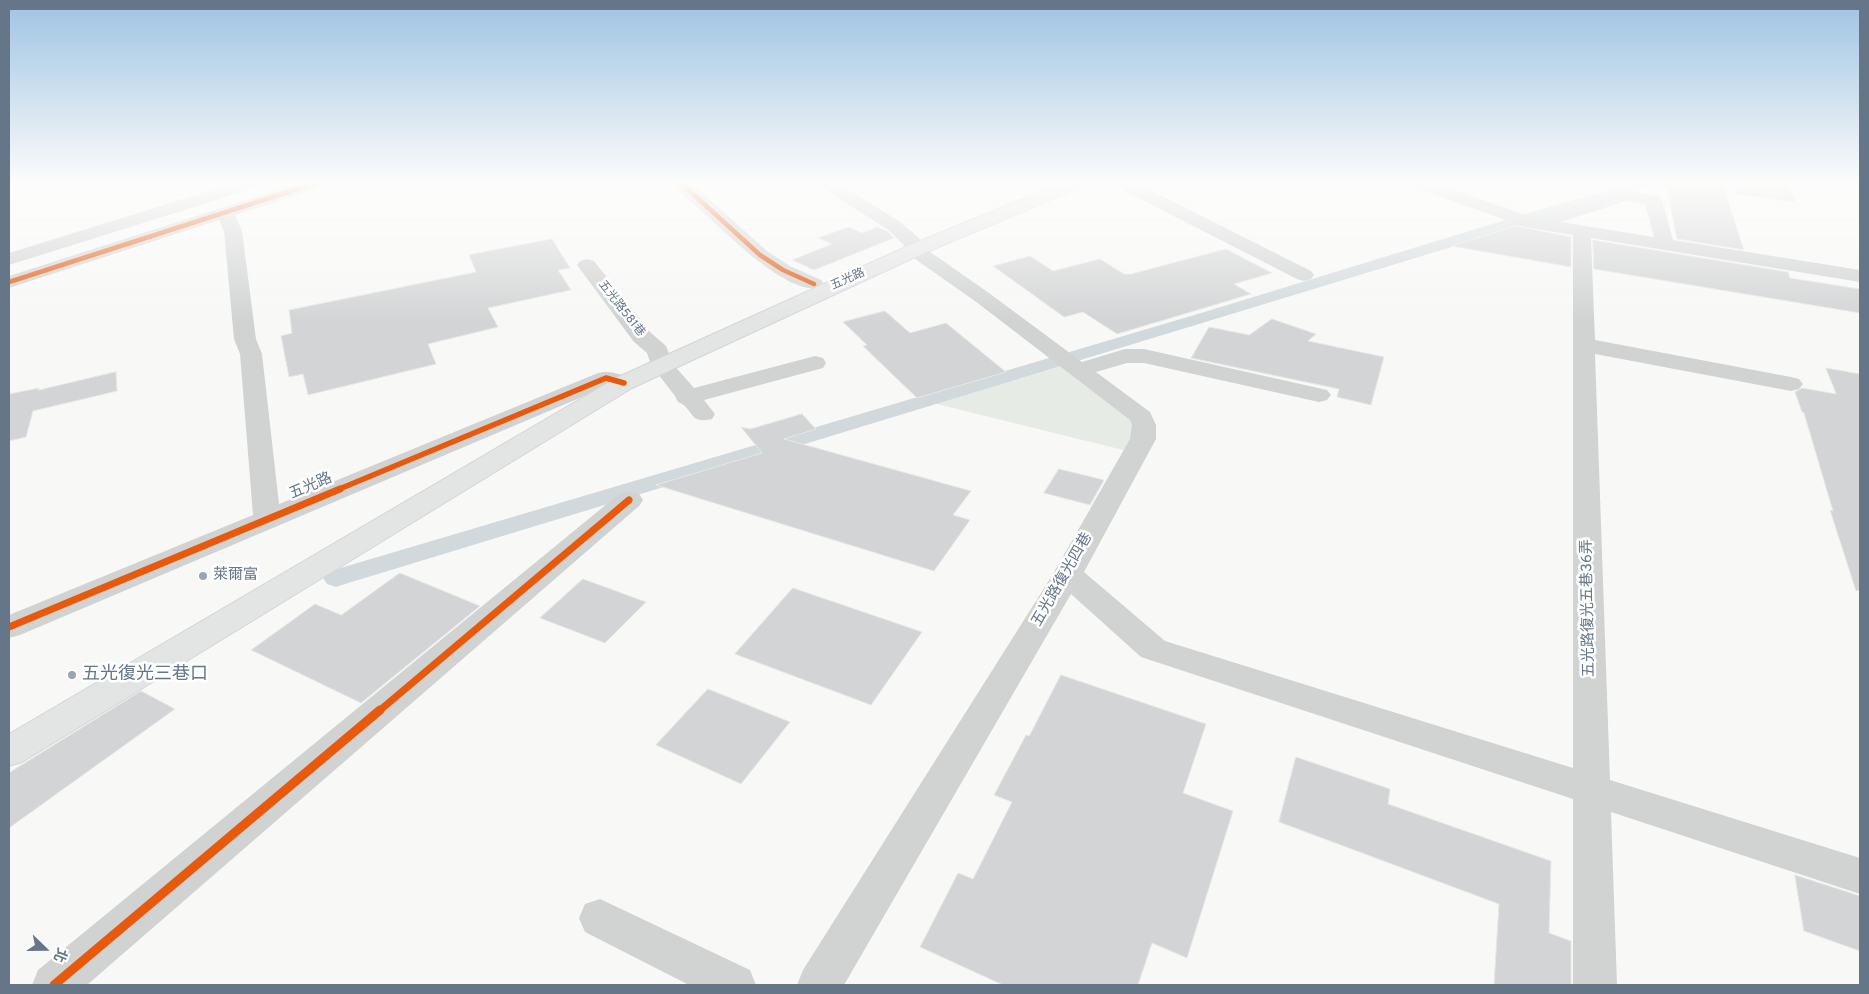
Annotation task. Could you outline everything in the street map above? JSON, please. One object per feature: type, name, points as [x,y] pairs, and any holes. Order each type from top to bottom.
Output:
[{"type":"main road","name":"五光路","points":[[660,358],[952,229]]},
{"type":"main road","name":"五光路","points":[[9,731],[615,381],[814,284],[956,229]]},
{"type":"main road","name":"五光路","points":[[9,752],[615,381]]},
{"type":"street","points":[[9,259],[114,229]]},
{"type":"street","points":[[9,266],[128,229]]},
{"type":"street","points":[[9,275],[142,229]]},
{"type":"street","points":[[9,282],[174,229]]},
{"type":"street","points":[[232,229],[245,339],[251,354],[267,519]]},
{"type":"street","points":[[732,229],[760,255],[783,270],[814,284]]},
{"type":"street","name":"五光路復光四巷","points":[[818,985],[1068,574],[1143,439],[1144,425],[1141,417],[914,246],[897,229]]},
{"type":"street","points":[[1214,229],[1304,275]]},
{"type":"street","points":[[1566,229],[1860,276]]},
{"type":"street","points":[[1661,229],[1665,245]]},
{"type":"street","name":"五光路復光五巷36弄","points":[[1582,232],[1595,985]]},
{"type":"street","name":"五光路581巷","points":[[587,265],[660,358],[686,397],[703,414]]},
{"type":"street","points":[[1584,345],[1791,384]]},
{"type":"street","points":[[1070,363],[1125,356],[1144,356],[1319,395]]},
{"type":"street","points":[[686,397],[815,363]]},
{"type":"street","name":"五光路","points":[[9,628],[267,519],[615,381]]},
{"type":"street","points":[[54,985],[629,500]]},
{"type":"street","points":[[1068,574],[1153,649],[1860,876]]},
{"type":"street","points":[[600,918],[734,985]]},
{"type":"shaded area","points":[[1062,366],[1134,421],[1137,439],[1123,450],[933,403]]},
{"type":"building","points":[[842,229],[854,229],[862,233],[871,229],[883,229],[894,238],[814,270],[792,260],[832,244],[818,238]]},
{"type":"building","points":[[1506,229],[1534,229],[1571,237],[1571,267],[1451,246]]},
{"type":"building","points":[[1675,229],[1737,229],[1744,250],[1677,239]]},
{"type":"building","points":[[552,239],[570,268],[558,270],[571,290],[488,308],[498,327],[428,344],[436,364],[308,395],[303,374],[289,377],[281,336],[292,333],[289,310],[476,272],[469,255]]},
{"type":"building","points":[[1593,240],[1788,272],[1790,278],[1860,289],[1860,313],[1594,269]]},
{"type":"building","points":[[1226,249],[1272,273],[1234,284],[1251,294],[1117,334],[1083,312],[1064,317],[993,266],[1030,256],[1053,271],[1100,259],[1124,274],[1131,274]]},
{"type":"building","points":[[885,311],[910,333],[946,323],[1006,372],[917,398],[863,346],[867,345],[843,322]]},
{"type":"building","points":[[1272,319],[1316,334],[1308,341],[1384,357],[1371,405],[1337,397],[1339,389],[1191,358],[1209,327],[1249,335]]},
{"type":"building","points":[[1826,368],[1860,374],[1860,590],[1856,591],[1830,510],[1833,511],[1804,413],[1795,392],[1802,388],[1836,394]]},
{"type":"building","points":[[116,372],[117,391],[33,411],[26,437],[9,441],[9,394],[39,388],[38,390]]},
{"type":"building","points":[[802,414],[816,429],[784,439],[971,491],[953,515],[970,520],[934,571],[656,485],[762,453],[741,427],[750,429]]},
{"type":"building","points":[[1059,469],[1104,480],[1090,505],[1044,493]]},
{"type":"building","points":[[400,573],[480,606],[361,703],[251,650],[315,604],[341,615]]},
{"type":"building","points":[[583,579],[646,602],[605,643],[540,618]]},
{"type":"building","points":[[793,588],[922,632],[871,705],[735,654]]},
{"type":"building","points":[[1061,675],[1206,724],[1183,793],[1233,811],[1187,958],[1152,943],[1138,985],[1003,985],[920,947],[958,873],[973,879],[1012,802],[994,795],[1026,735],[1029,736]]},
{"type":"building","points":[[708,689],[790,722],[741,784],[656,745]]},
{"type":"building","points":[[141,691],[175,709],[9,828],[9,773]]},
{"type":"building","points":[[1296,757],[1390,789],[1388,804],[1551,861],[1549,933],[1571,941],[1571,985],[1494,985],[1499,904],[1279,822]]},
{"type":"building","points":[[1795,875],[1860,896],[1860,951],[1804,931]]},
{"type":"waterway","points":[[336,578],[1207,317],[1489,229]]},
{"type":"cycle path","points":[[9,282],[172,229]]},
{"type":"cycle path","points":[[732,229],[760,255],[783,270],[814,284]]},
{"type":"cycle path","points":[[9,627],[606,378],[624,383]]},
{"type":"cycle path","points":[[54,985],[629,500]]},
{"type":"place","name":"萊爾富","points":[[203,576]]},
{"type":"place","name":"五光復光三巷口","points":[[72,675]]}]
